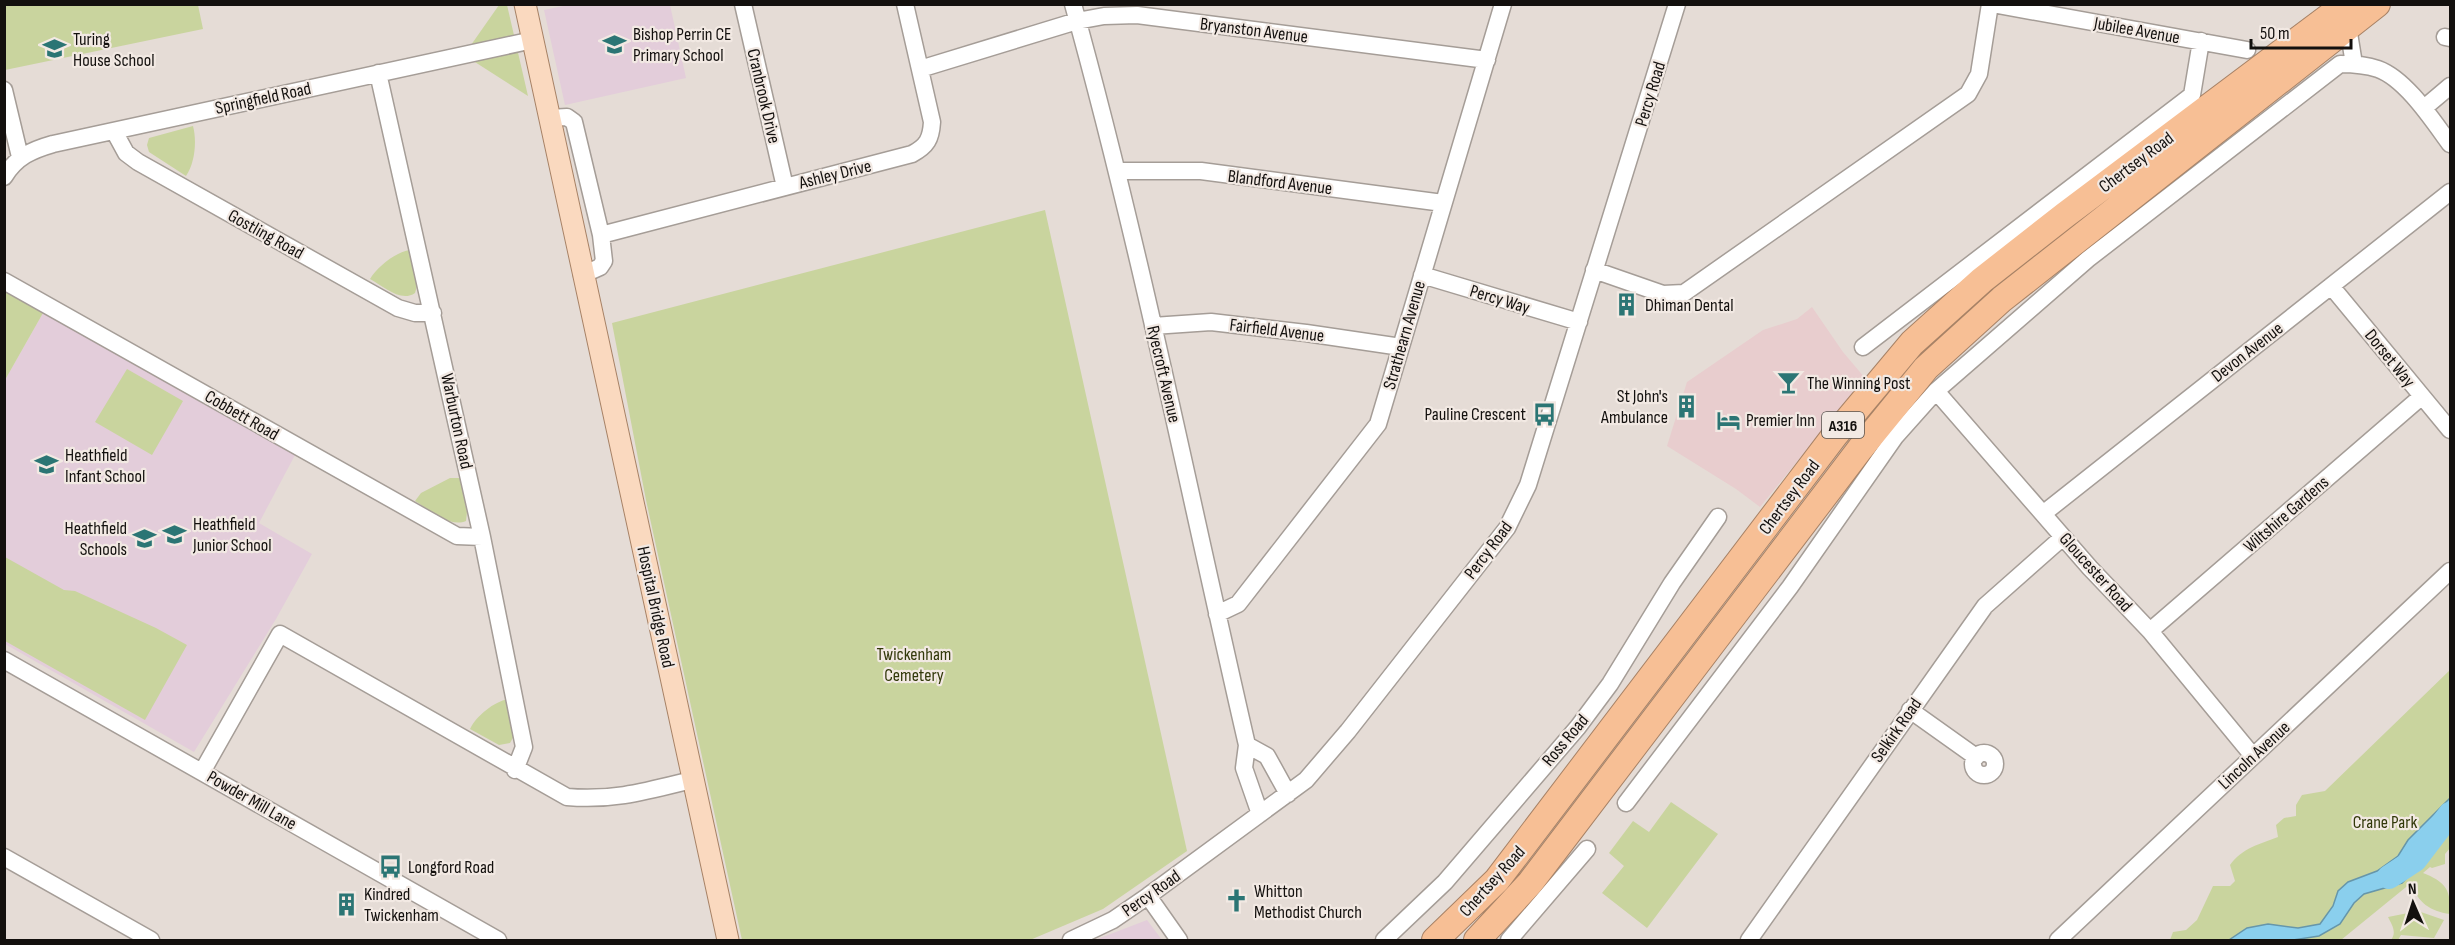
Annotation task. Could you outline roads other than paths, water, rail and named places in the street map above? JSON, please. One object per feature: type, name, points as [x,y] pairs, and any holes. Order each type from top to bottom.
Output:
[{"type":"highway","name":"Chertsey Road","points":[[1435,940],[1497,880],[1835,435],[1912,343],[1982,280],[2064,215],[2347,16],[2377,4]]},
{"type":"highway","name":"Chertsey Road","points":[[1477,940],[1530,883],[1860,449],[1926,368],[2002,298],[2082,251],[2347,16]]},
{"type":"main road","name":"Hospital Bridge Road","points":[[525,4],[728,940]]},
{"type":"street","name":"Cranbrook Drive","points":[[742,4],[785,186]]},
{"type":"street","name":"Ashley Drive","points":[[601,235],[912,154],[924,148],[931,138],[932,122],[905,4]]},
{"type":"street","name":"Ryecroft Avenue","points":[[1072,4],[1117,171],[1153,326],[1247,745],[1244,768],[1260,814]]},
{"type":"street","name":"Strathearn Avenue","points":[[1217,614],[1238,604],[1378,424],[1503,4]]},
{"type":"street","name":"Percy Road","points":[[1071,940],[1113,920],[1306,780],[1330,753],[1507,528],[1528,485],[1677,4]]},
{"type":"street","points":[[1594,270],[1663,294],[1684,293],[1968,94],[1979,74],[1991,4]]},
{"type":"street","name":"Jubilee Avenue","points":[[1991,4],[2247,50]]},
{"type":"street","name":"Bryanston Avenue","points":[[920,69],[1077,21],[1104,16],[1137,15],[1486,60]]},
{"type":"street","points":[[2347,16],[2354,64],[2380,70],[2407,90],[2424,108],[2451,144]]},
{"type":"street","name":"Springfield Road","points":[[4,177],[20,157],[33,149],[533,40]]},
{"type":"street","name":"Chertsey Road","points":[[1863,347],[2192,95],[2201,41]]},
{"type":"street","name":"Chertsey Road","points":[[1626,803],[1790,587],[1895,437],[1936,391],[2082,251],[2340,64],[2354,64]]},
{"type":"street","name":"Warburton Road","points":[[378,73],[482,537],[524,747],[515,770]]},
{"type":"street","points":[[2424,108],[2451,86]]},
{"type":"street","points":[[4,90],[20,157]]},
{"type":"street","points":[[550,118],[567,117],[573,122],[601,235],[604,261],[600,267],[582,275]]},
{"type":"street","name":"Gostling Road","points":[[114,131],[126,153],[138,162],[398,308],[416,313],[433,313]]},
{"type":"street","name":"Blandford Avenue","points":[[1117,171],[1201,171],[1443,203]]},
{"type":"street","name":"Devon Avenue","points":[[2044,513],[2451,192]]},
{"type":"street","name":"Percy Way","points":[[1422,275],[1579,322]]},
{"type":"street","name":"Cobbett Road","points":[[4,281],[457,536],[482,537]]},
{"type":"street","name":"Dorset Way","points":[[2331,286],[2421,397],[2451,430]]},
{"type":"street","name":"Fairfield Avenue","points":[[1153,326],[1211,322],[1401,347]]},
{"type":"street","name":"Gloucester Road","points":[[1936,391],[2063,537],[2150,631],[2253,756]]},
{"type":"street","name":"Wiltshire Gardens","points":[[2150,631],[2421,397]]},
{"type":"street","name":"Ross Road","points":[[1384,940],[1445,882],[1578,727],[1610,684],[1672,583],[1718,517]]},
{"type":"street","name":"Selkirk Road","points":[[1749,940],[1985,606],[2063,537]]},
{"type":"street","name":"Lincoln Avenue","points":[[2058,940],[2451,571]]},
{"type":"street","points":[[202,772],[280,633],[515,770],[567,797],[596,800],[626,796],[692,780]]},
{"type":"street","name":"Powder Mill Lane","points":[[4,660],[493,939]]},
{"type":"street","points":[[1910,710],[1976,757]]},
{"type":"street","points":[[1247,745],[1266,756],[1288,794]]},
{"type":"street","points":[[1509,940],[1587,849]]},
{"type":"street","points":[[4,857],[152,940]]},
{"type":"street","points":[[1148,896],[1179,940]]},
{"type":"water","points":[[2450,798],[2450,813],[2421,845],[2412,872],[2402,883],[2364,894],[2354,903],[2340,924],[2319,936],[2293,940],[2229,940],[2247,928],[2268,924],[2298,928],[2320,924],[2333,906],[2338,891],[2348,882],[2377,871],[2398,856],[2408,840]]},
{"type":"waterway","points":[[2389,877],[2415,860],[2450,814]]},
{"type":"place","name":"Bishop Perrin CE Primary School","points":[[615,44]]},
{"type":"place","name":"Turing House School","points":[[55,49]]},
{"type":"place","name":"Dhiman Dental","points":[[1627,305]]},
{"type":"place","name":"The Winning Post","points":[[1789,383]]},
{"type":"place","name":"St John's Ambulance","points":[[1686,406]]},
{"type":"place","name":"Pauline Crescent","points":[[1544,414]]},
{"type":"place","name":"Premier Inn","points":[[1728,420]]},
{"type":"place","name":"Heathfield Infant School","points":[[47,465]]},
{"type":"place","name":"Heathfield Junior School","points":[[175,534]]},
{"type":"place","name":"Heathfield Schools","points":[[145,538]]},
{"type":"place","name":"Longford Road","points":[[390,867]]},
{"type":"place","name":"Whitton Methodist Church","points":[[1236,901]]},
{"type":"place","name":"Kindred Twickenham","points":[[346,904]]},
{"type":"park label","name":"Twickenham Cemetery","points":[[914,664]]},
{"type":"park label","name":"Crane Park","points":[[2385,822]]}]
